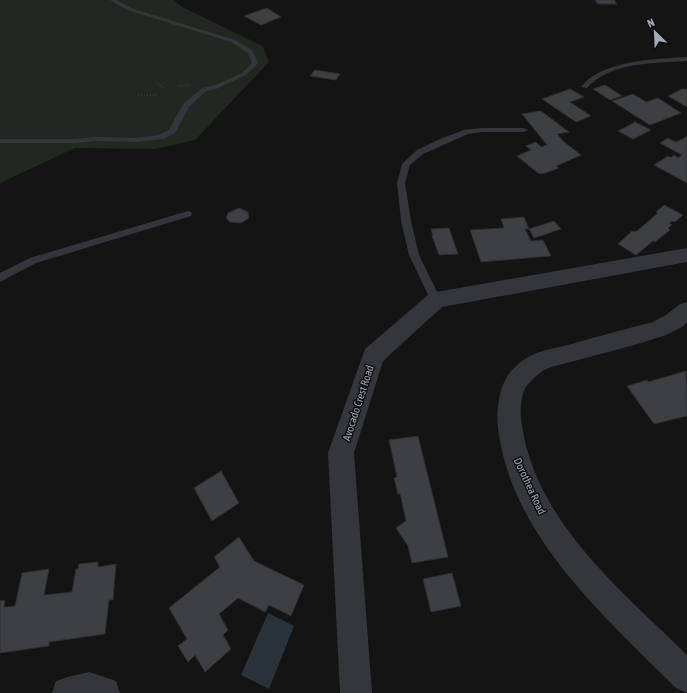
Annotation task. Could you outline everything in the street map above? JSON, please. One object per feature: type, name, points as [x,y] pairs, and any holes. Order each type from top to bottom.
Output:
[{"type":"street","points":[[436,300],[687,255]]},
{"type":"street","name":"Avocado Crest Road","points":[[356,693],[341,453],[373,356],[436,300]]},
{"type":"street","name":"Dorothea Road","points":[[687,310],[674,322],[658,329],[539,362],[525,371],[518,380],[512,394],[509,410],[510,433],[523,474],[535,500],[561,544],[595,584],[687,677]]},
{"type":"street","points":[[68,693],[89,688],[104,693]]},
{"type":"lane","points":[[0,141],[75,141],[96,139],[137,140],[160,137],[172,131],[186,106],[204,89],[214,88],[244,74],[255,63],[254,56],[249,49],[233,41],[129,9],[113,0]]},
{"type":"lane","points":[[585,87],[604,72],[622,67],[666,60],[687,59]]},
{"type":"lane","points":[[436,300],[414,255],[406,221],[401,182],[406,164],[420,152],[467,132],[482,130],[524,130]]},
{"type":"lane","points":[[0,278],[33,260],[188,214]]},
{"type":"path","points":[[156,82],[165,89]]},
{"type":"path","points":[[138,96],[159,95]]},
{"type":"shaded area","points":[[0,0],[174,0],[182,7],[263,46],[269,62],[195,140],[155,149],[75,148],[0,183]]},
{"type":"shaded area","points":[[268,613],[294,626],[269,689],[241,675]]},
{"type":"building","points":[[595,0],[614,0],[617,4],[598,4]]},
{"type":"building","points":[[267,8],[281,17],[261,25],[244,16]]},
{"type":"building","points":[[315,70],[340,74],[336,80],[310,76]]},
{"type":"building","points":[[605,85],[622,96],[610,100],[593,89]]},
{"type":"building","points":[[570,89],[584,97],[570,102],[591,116],[576,122],[542,99]]},
{"type":"building","points":[[682,89],[687,89],[687,107],[668,96]]},
{"type":"building","points":[[633,94],[646,102],[658,98],[681,113],[650,125],[612,101]]},
{"type":"building","points":[[541,111],[569,132],[557,134],[564,142],[581,155],[556,166],[559,168],[542,174],[538,173],[517,156],[531,150],[526,146],[536,142],[541,147],[547,145],[522,114]]},
{"type":"building","points":[[635,122],[651,130],[633,139],[618,131]]},
{"type":"building","points":[[687,136],[687,183],[654,165],[668,156],[671,158],[674,155],[678,158],[682,155],[660,143],[668,138],[675,142],[679,141]]},
{"type":"building","points":[[664,205],[683,215],[675,222],[672,221],[669,223],[672,225],[668,228],[670,230],[655,242],[653,241],[636,255],[618,244],[632,231],[637,231],[658,213],[656,212]]},
{"type":"building","points":[[239,208],[248,212],[249,218],[241,223],[230,222],[226,218],[228,213]]},
{"type":"building","points":[[524,217],[529,229],[525,229],[531,241],[543,240],[551,256],[481,262],[470,230],[504,228],[501,219]]},
{"type":"building","points":[[554,221],[561,229],[534,238],[529,229]]},
{"type":"building","points":[[449,228],[458,254],[439,255],[431,229]]},
{"type":"building","points":[[686,371],[687,416],[654,424],[627,386],[647,380],[648,382]]},
{"type":"building","points":[[418,436],[448,557],[412,563],[408,546],[396,528],[406,521],[400,493],[398,494],[394,478],[397,477],[389,440]]},
{"type":"building","points":[[221,471],[239,503],[212,521],[194,488]]},
{"type":"building","points":[[239,537],[254,561],[304,585],[291,616],[269,605],[265,612],[238,598],[219,614],[228,630],[223,635],[231,649],[205,672],[195,655],[188,662],[178,646],[187,639],[169,608],[220,567],[214,557]]},
{"type":"building","points":[[98,562],[98,567],[116,564],[113,600],[109,600],[105,634],[49,642],[49,646],[0,653],[0,601],[5,600],[4,607],[15,606],[22,573],[49,569],[44,595],[72,592],[76,569],[78,569],[79,564]]},
{"type":"building","points":[[452,573],[461,606],[431,612],[423,579]]}]
